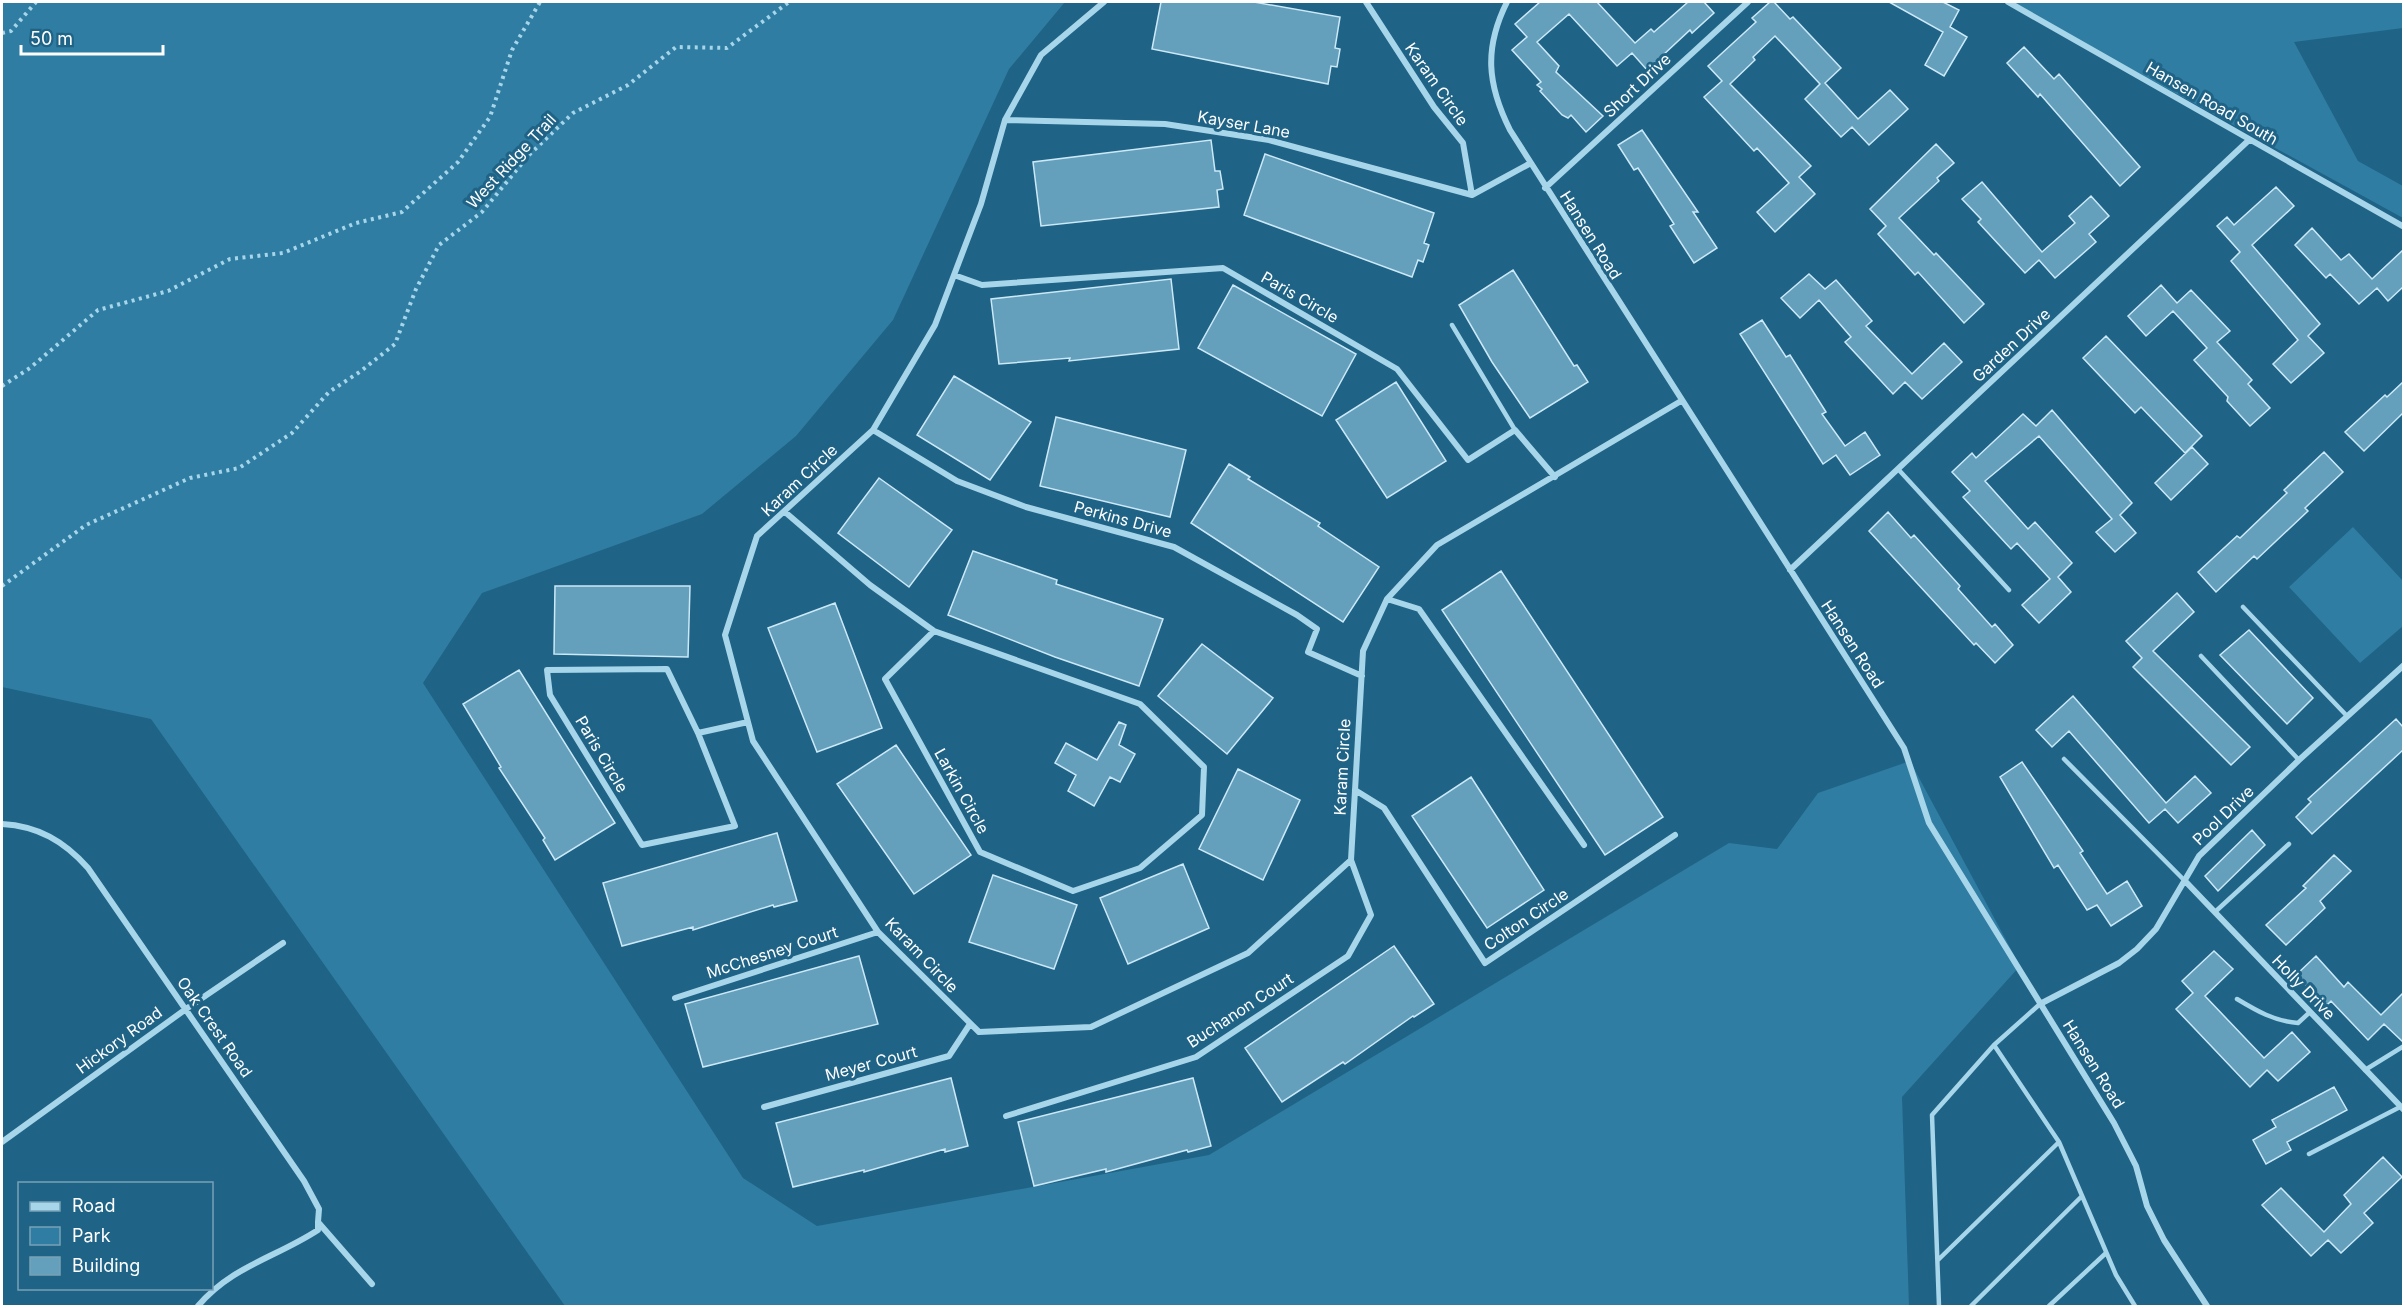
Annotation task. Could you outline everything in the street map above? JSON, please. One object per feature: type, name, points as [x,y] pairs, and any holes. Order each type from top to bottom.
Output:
[{"type":"street","name":"Karam Circle","points":[[970,1024],[878,932],[753,741],[724,635],[757,536],[873,429],[935,325],[981,204],[1005,120],[1041,56],[1104,2]]},
{"type":"street","name":"Karam Circle","points":[[1366,2],[1434,107],[1463,143],[1472,195]]},
{"type":"street","name":"Hansen Road","points":[[1507,2],[1494,34],[1491,67],[1498,107],[1529,164],[1904,748],[1929,823],[2114,1123],[2136,1167],[2147,1206],[2164,1240],[2207,1306]]},
{"type":"street","name":"Short Drive","points":[[1545,188],[1748,2]]},
{"type":"street","name":"Hansen Road South","points":[[2008,2],[2403,227]]},
{"type":"street","name":"Kayser Lane","points":[[1005,120],[1165,124],[1269,140],[1472,195]]},
{"type":"street","name":"Garden Drive","points":[[1790,570],[2249,140]]},
{"type":"street","points":[[1472,195],[1529,164]]},
{"type":"street","name":"Paris Circle","points":[[954,275],[982,285],[1223,268],[1397,369],[1468,460],[1515,430]]},
{"type":"street","name":"Karam Circle","points":[[1351,860],[1363,651],[1387,599],[1437,545],[1681,401]]},
{"type":"street","name":"Perkins Drive","points":[[873,429],[957,481],[1026,507],[1174,547],[1297,615],[1317,629],[1308,652],[1362,676]]},
{"type":"street","points":[[1515,430],[1555,477]]},
{"type":"street","name":"Larkin Circle","points":[[785,512],[870,585],[934,631],[1140,704],[1204,767],[1202,815],[1140,868],[1073,891],[980,852],[885,679],[934,631]]},
{"type":"street","points":[[1387,599],[1419,609],[1584,845]]},
{"type":"street","name":"Pool Drive","points":[[2040,1004],[2119,963],[2137,949],[2156,929],[2186,882],[2199,856],[2403,665]]},
{"type":"street","name":"Paris Circle","points":[[667,669],[698,734],[735,826],[642,845],[550,695],[547,670],[667,669]]},
{"type":"street","points":[[698,734],[748,722]]},
{"type":"street","name":"Colton Circle","points":[[1354,790],[1384,808],[1485,963],[1675,835]]},
{"type":"street","name":"Oak Crest Road","points":[[2,824],[24,826],[49,835],[74,852],[88,868],[304,1181],[319,1209],[318,1222],[372,1284]]},
{"type":"street","points":[[970,1024],[979,1032],[1091,1027],[1248,953],[1351,860]]},
{"type":"street","name":"Buchanon Court","points":[[1006,1116],[1196,1057],[1348,956],[1371,915],[1351,860]]},
{"type":"street","name":"Holly Drive","points":[[2186,882],[2402,1108]]},
{"type":"street","name":"McChesney Court","points":[[675,998],[878,932]]},
{"type":"street","name":"Hickory Road","points":[[2,1142],[186,1009],[283,943]]},
{"type":"street","name":"Meyer Court","points":[[764,1107],[949,1056],[970,1024]]},
{"type":"street","points":[[198,1306],[207,1296],[244,1267],[292,1246],[318,1230],[318,1222]]},
{"type":"lane","points":[[1452,325],[1515,430]]},
{"type":"lane","points":[[1898,469],[2009,590]]},
{"type":"lane","points":[[2243,607],[2347,716]]},
{"type":"lane","points":[[2201,656],[2299,760]]},
{"type":"lane","points":[[2064,759],[2186,882]]},
{"type":"lane","points":[[2215,912],[2289,844]]},
{"type":"lane","points":[[2237,999],[2271,1019],[2287,1022],[2298,1023],[2310,1012]]},
{"type":"lane","points":[[1939,1306],[1932,1115],[1994,1045],[2040,1004]]},
{"type":"lane","points":[[1994,1045],[2059,1142],[2116,1275],[2133,1304],[2127,1306]]},
{"type":"lane","points":[[2365,1070],[2403,1046]]},
{"type":"lane","points":[[2309,1154],[2402,1108]]},
{"type":"lane","points":[[1938,1260],[2059,1142]]},
{"type":"lane","points":[[1971,1306],[2082,1196]]},
{"type":"lane","points":[[2049,1306],[2106,1253]]},
{"type":"path","points":[[2,33],[11,31],[36,2]]},
{"type":"path","points":[[2,386],[30,368],[98,310],[168,291],[230,259],[283,252],[356,223],[402,212],[458,162],[490,117],[512,50],[540,2]]},
{"type":"path","name":"West Ridge Trail","points":[[2,586],[86,525],[190,478],[239,468],[292,433],[329,392],[361,371],[395,344],[416,289],[439,245],[482,212],[530,155],[573,112],[628,84],[676,47],[727,48],[789,2]]},
{"type":"green space","points":[[2,2],[1065,2],[1009,69],[893,320],[796,436],[702,514],[482,593],[423,683],[743,1178],[817,1226],[1209,1155],[1729,843],[1777,849],[1818,793],[1910,761],[2020,966],[1902,1097],[1909,1306],[565,1306],[151,719],[2,687]]},
{"type":"green space","points":[[2009,2],[2403,2],[2403,28],[2294,42],[2358,161],[2403,186],[2403,218]]},
{"type":"green space","points":[[2353,527],[2403,581],[2403,626],[2360,663],[2289,587]]},
{"type":"building","points":[[1161,2],[1254,2],[1340,17],[1335,48],[1340,49],[1337,67],[1331,66],[1328,84],[1152,49]]},
{"type":"building","points":[[1540,2],[1597,2],[1635,43],[1651,29],[1654,32],[1688,2],[1704,2],[1714,13],[1692,33],[1690,30],[1647,70],[1632,53],[1617,66],[1569,14],[1537,42],[1559,66],[1556,72],[1603,116],[1586,132],[1571,115],[1568,118],[1562,115],[1540,91],[1542,89],[1537,85],[1541,82],[1512,50],[1527,37],[1515,24]]},
{"type":"building","points":[[1770,2],[1774,2],[1790,19],[1793,17],[1841,68],[1825,83],[1858,119],[1890,90],[1908,109],[1869,145],[1852,127],[1841,137],[1805,99],[1820,84],[1775,36],[1753,57],[1755,60],[1730,84],[1811,166],[1799,177],[1815,194],[1775,232],[1757,212],[1789,183],[1757,148],[1754,151],[1704,97],[1722,81],[1708,66],[1756,22],[1752,18]]},
{"type":"building","points":[[1889,2],[1943,2],[1959,10],[1950,27],[1967,37],[1944,76],[1925,65],[1943,32]]},
{"type":"building","points":[[2024,47],[2054,79],[2059,74],[2140,167],[2120,186],[2040,94],[2038,97],[2007,63]]},
{"type":"building","points":[[1642,130],[1698,212],[1693,212],[1717,248],[1694,263],[1670,226],[1674,224],[1638,168],[1634,170],[1618,145]]},
{"type":"building","points":[[1211,140],[1215,171],[1220,171],[1223,189],[1217,190],[1219,207],[1041,226],[1033,162]]},
{"type":"building","points":[[1936,144],[1954,163],[1937,178],[1939,181],[1899,218],[1984,304],[1964,323],[1918,272],[1915,275],[1878,234],[1886,226],[1870,209]]},
{"type":"building","points":[[1265,154],[1434,213],[1424,243],[1429,245],[1423,262],[1418,260],[1412,277],[1244,215]]},
{"type":"building","points":[[1982,182],[2042,252],[2075,223],[2069,216],[2091,196],[2109,216],[2089,234],[2096,242],[2055,278],[2039,260],[2025,273],[1978,222],[1981,219],[1962,199]]},
{"type":"building","points":[[2276,187],[2294,206],[2252,245],[2320,324],[2308,336],[2324,353],[2291,383],[2273,364],[2298,340],[2231,261],[2240,252],[2217,226],[2227,217],[2234,225]]},
{"type":"building","points":[[2312,228],[2341,260],[2349,254],[2372,279],[2403,250],[2403,287],[2388,301],[2377,288],[2359,304],[2330,274],[2326,278],[2295,245]]},
{"type":"building","points":[[1513,270],[1574,366],[1577,365],[1588,382],[1530,418],[1492,362],[1459,305]]},
{"type":"building","points":[[1809,274],[1825,289],[1836,280],[1872,321],[1866,326],[1912,374],[1944,343],[1962,362],[1922,399],[1905,382],[1893,394],[1845,342],[1851,337],[1819,300],[1800,318],[1781,298]]},
{"type":"building","points":[[1171,279],[1179,349],[1069,361],[1070,358],[999,364],[991,299]]},
{"type":"building","points":[[1233,285],[1356,354],[1322,416],[1198,348]]},
{"type":"building","points":[[2161,285],[2177,303],[2191,290],[2230,331],[2217,342],[2252,380],[2248,384],[2270,408],[2250,426],[2227,401],[2228,397],[2194,360],[2207,348],[2173,311],[2146,336],[2128,316]]},
{"type":"building","points":[[1762,320],[1786,357],[1790,355],[1826,412],[1822,414],[1845,446],[1865,432],[1880,455],[1850,475],[1836,455],[1823,464],[1740,334]]},
{"type":"building","points":[[2106,336],[2202,436],[2185,453],[2141,407],[2135,413],[2083,358]]},
{"type":"building","points":[[954,376],[1031,422],[990,480],[917,435]]},
{"type":"building","points":[[1396,382],[1446,461],[1387,498],[1336,420]]},
{"type":"building","points":[[2403,382],[2403,413],[2364,451],[2345,432],[2385,395],[2387,397]]},
{"type":"building","points":[[2052,410],[2132,503],[2120,515],[2136,533],[2115,552],[2096,532],[2112,519],[2039,436],[1985,481],[2028,529],[2035,522],[2072,563],[2058,577],[2071,592],[2039,623],[2022,605],[2050,579],[2017,543],[2011,549],[1963,497],[1970,491],[1952,472],[1972,453],[1976,458],[2023,414],[2036,426]]},
{"type":"building","points":[[1056,417],[1186,450],[1170,517],[1040,486]]},
{"type":"building","points":[[2192,447],[2208,464],[2171,500],[2155,483]]},
{"type":"building","points":[[2324,452],[2343,472],[2305,508],[2308,511],[2257,559],[2254,556],[2216,592],[2198,572],[2237,536],[2240,538],[2287,493],[2284,490]]},
{"type":"building","points":[[1229,464],[1250,477],[1248,479],[1320,523],[1318,526],[1379,567],[1343,622],[1191,523]]},
{"type":"building","points":[[879,478],[952,530],[909,587],[838,533]]},
{"type":"building","points":[[1888,512],[1911,538],[1914,535],[1960,586],[1958,589],[1992,627],[1995,624],[2013,645],[1995,663],[1976,643],[1974,645],[1869,531]]},
{"type":"building","points":[[973,551],[1057,580],[1056,584],[1163,619],[1139,686],[1055,657],[948,615]]},
{"type":"building","points":[[1501,571],[1663,817],[1605,855],[1442,610]]},
{"type":"building","points":[[555,586],[690,586],[688,657],[554,654]]},
{"type":"building","points":[[2177,593],[2194,612],[2153,651],[2250,747],[2231,765],[2133,667],[2142,658],[2126,641]]},
{"type":"building","points":[[835,603],[882,728],[817,752],[768,628]]},
{"type":"building","points":[[2249,630],[2313,698],[2287,724],[2220,655]]},
{"type":"building","points":[[1202,644],[1273,698],[1227,754],[1158,696]]},
{"type":"building","points":[[519,670],[615,823],[555,860],[543,840],[545,838],[499,768],[501,767],[463,704]]},
{"type":"building","points":[[2073,696],[2166,803],[2195,776],[2211,793],[2178,823],[2165,809],[2149,823],[2069,731],[2052,747],[2036,730]]},
{"type":"building","points":[[2396,719],[2403,727],[2403,750],[2312,834],[2296,817],[2311,802],[2308,799]]},
{"type":"building","points":[[1119,722],[1126,725],[1119,745],[1135,754],[1120,782],[1110,777],[1094,806],[1068,791],[1076,775],[1055,763],[1066,743],[1097,760]]},
{"type":"building","points":[[896,745],[971,855],[914,894],[837,784]]},
{"type":"building","points":[[2022,762],[2083,851],[2080,853],[2107,894],[2127,881],[2142,906],[2111,926],[2097,905],[2087,910],[2058,865],[2054,868],[2000,777]]},
{"type":"building","points":[[1238,769],[1300,800],[1263,880],[1199,849]]},
{"type":"building","points":[[1471,777],[1544,890],[1487,928],[1412,816]]},
{"type":"building","points":[[2252,830],[2265,845],[2218,891],[2205,876]]},
{"type":"building","points":[[777,833],[797,901],[774,907],[773,905],[693,930],[693,927],[622,946],[603,883]]},
{"type":"building","points":[[2334,855],[2351,871],[2320,901],[2325,908],[2286,945],[2266,925],[2306,888],[2303,886]]},
{"type":"building","points":[[1183,864],[1209,928],[1128,964],[1100,898]]},
{"type":"building","points":[[993,875],[1077,905],[1054,969],[969,942]]},
{"type":"building","points":[[1394,946],[1434,1004],[1345,1064],[1343,1062],[1282,1102],[1245,1048]]},
{"type":"building","points":[[2214,951],[2233,969],[2205,996],[2264,1058],[2292,1032],[2310,1052],[2278,1081],[2267,1070],[2250,1087],[2176,1009],[2193,993],[2182,981]]},
{"type":"building","points":[[859,956],[878,1024],[703,1067],[685,1004]]},
{"type":"building","points":[[2316,956],[2344,987],[2348,982],[2381,1015],[2403,993],[2403,1042],[2384,1024],[2368,1040],[2331,1001],[2326,1006],[2296,975]]},
{"type":"building","points":[[951,1078],[968,1146],[945,1152],[945,1149],[864,1172],[864,1170],[793,1187],[776,1123]]},
{"type":"building","points":[[1193,1078],[1211,1146],[1188,1152],[1187,1150],[1106,1172],[1106,1169],[1034,1186],[1018,1122]]},
{"type":"building","points":[[2334,1087],[2347,1110],[2287,1142],[2291,1150],[2266,1164],[2253,1140],[2276,1127],[2272,1120]]},
{"type":"building","points":[[2383,1157],[2402,1177],[2364,1213],[2373,1223],[2341,1253],[2328,1240],[2311,1256],[2262,1205],[2281,1188],[2324,1232],[2351,1204],[2344,1195]]}]
